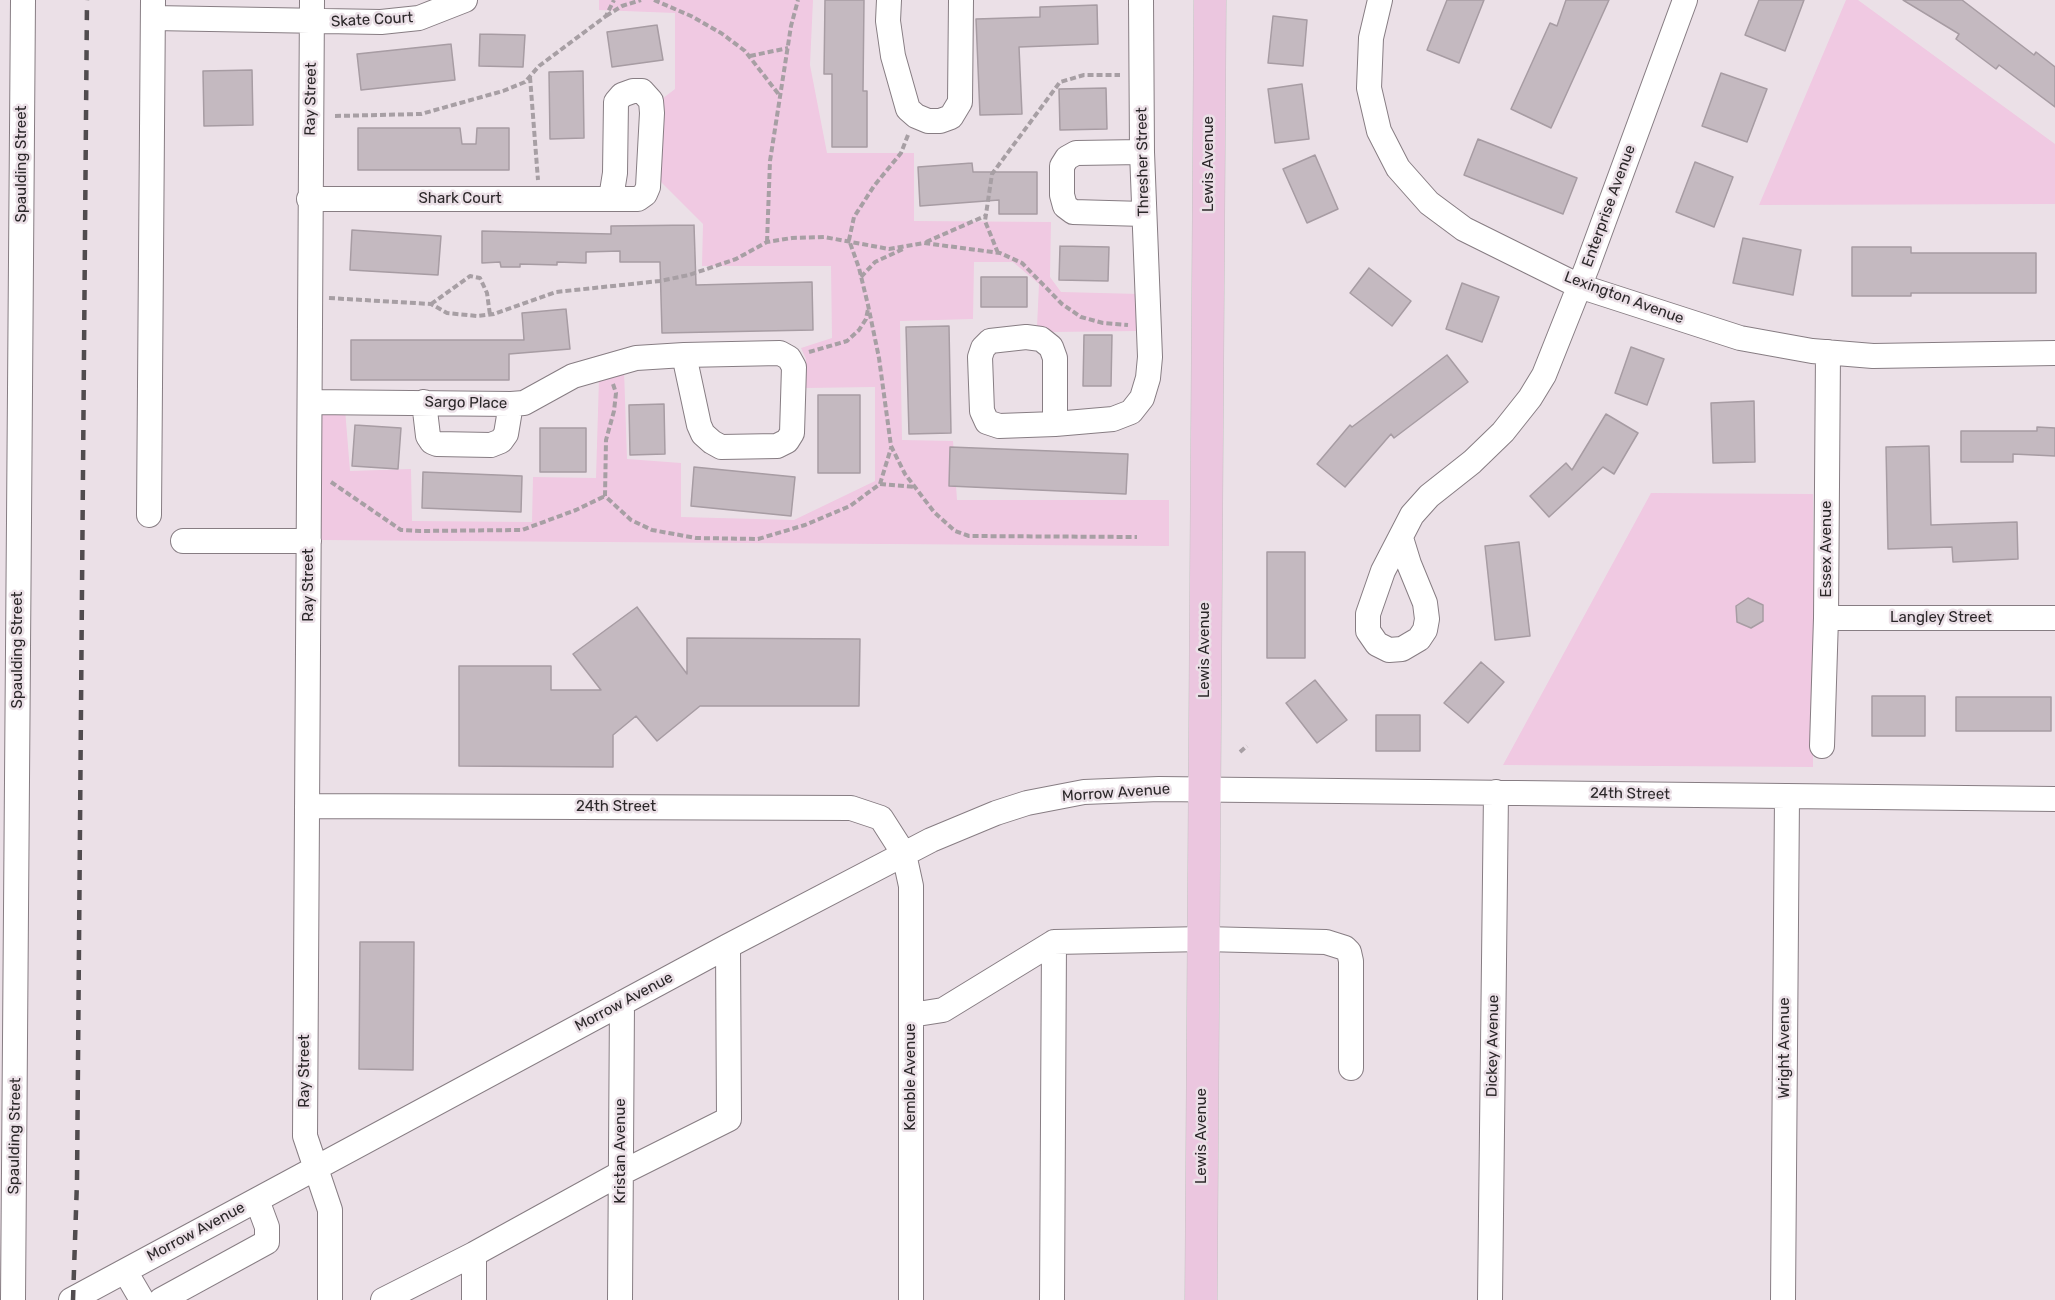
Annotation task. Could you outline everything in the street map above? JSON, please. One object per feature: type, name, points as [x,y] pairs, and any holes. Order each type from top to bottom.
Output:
[{"type":"main road","name":"Lewis Avenue","points":[[1201,1300],[1210,0]]},
{"type":"street","name":"Spaulding Street","points":[[13,1300],[8,774],[10,289],[23,0]]},
{"type":"street","name":"Skate Court","points":[[153,9],[312,10],[335,23],[381,22],[419,18],[465,0]]},
{"type":"street","points":[[889,0],[888,21],[893,56],[908,109],[928,122],[940,122],[951,117],[960,102],[961,0]]},
{"type":"street","name":"Thresher Street","points":[[1055,424],[1113,420],[1131,412],[1142,398],[1148,378],[1150,357],[1142,152],[1141,0]]},
{"type":"street","name":"Lexington Avenue","points":[[1380,0],[1371,38],[1369,88],[1379,131],[1398,168],[1429,203],[1464,229],[1579,285],[1740,338],[1812,351],[1873,356],[2055,353]]},
{"type":"street","name":"Enterprise Avenue","points":[[1401,538],[1412,515],[1423,502],[1472,462],[1503,432],[1530,398],[1544,375],[1685,0]]},
{"type":"street","points":[[149,515],[153,9]]},
{"type":"street","name":"Ray Street","points":[[312,10],[309,200],[310,402],[305,1136],[330,1210],[330,1300]]},
{"type":"street","points":[[1142,152],[1076,153],[1067,158],[1062,166],[1062,195],[1065,206],[1072,212],[1144,214]]},
{"type":"street","name":"Shark Court","points":[[309,200],[611,198]]},
{"type":"street","name":"Essex Avenue","points":[[1822,746],[1826,618],[1828,352]]},
{"type":"street","name":"Sargo Place","points":[[310,402],[524,403],[573,376],[636,358],[780,353],[789,358]]},
{"type":"street","points":[[684,355],[699,425],[703,434],[721,447],[777,446],[787,441],[792,433],[794,367],[789,358]]},
{"type":"street","points":[[424,402],[428,436],[432,442],[437,444],[490,445],[501,441],[506,434],[511,404]]},
{"type":"street","points":[[183,541],[309,542]]},
{"type":"street","name":"Langley Street","points":[[1826,618],[2055,618]]},
{"type":"street","name":"24th Street","points":[[1204,789],[2055,799]]},
{"type":"street","name":"Morrow Avenue","points":[[71,1300],[728,946],[931,840],[996,813],[1054,797],[1093,791],[1204,789]]},
{"type":"street","name":"Dickey Avenue","points":[[1491,1300],[1496,792]]},
{"type":"street","name":"Wright Avenue","points":[[1783,1300],[1786,796]]},
{"type":"street","name":"24th Street","points":[[307,806],[851,808],[881,818],[904,854]]},
{"type":"street","name":"Kemble Avenue","points":[[904,854],[911,886],[911,1300]]},
{"type":"street","points":[[911,1015],[943,1010],[1054,942],[1204,939],[1326,942],[1345,948],[1349,952],[1351,961],[1351,1068]]},
{"type":"street","points":[[1052,1300],[1054,942]]},
{"type":"street","points":[[383,1300],[474,1254],[621,1173],[729,1119],[728,946]]},
{"type":"street","name":"Kristan Avenue","points":[[621,1300],[622,1003]]},
{"type":"street","points":[[160,1300],[267,1242],[267,1227],[257,1200]]},
{"type":"street","points":[[474,1254],[474,1300]]},
{"type":"street","points":[[125,1271],[142,1300]]},
{"type":"path","points":[[606,16],[614,0]]},
{"type":"path","points":[[335,116],[421,114],[503,91],[525,82],[539,66],[606,16],[622,6],[641,0]]},
{"type":"path","points":[[654,0],[691,16],[721,33],[750,56],[780,96]]},
{"type":"path","points":[[767,242],[770,161],[791,26],[798,0]]},
{"type":"path","points":[[750,56],[788,48]]},
{"type":"path","points":[[998,252],[985,221],[992,174],[1060,82],[1084,75],[1142,75]]},
{"type":"path","points":[[530,76],[538,179],[537,199]]},
{"type":"path","points":[[916,116],[901,153],[874,186],[854,217],[849,240],[861,277],[879,358],[891,446],[905,474],[934,512],[955,531],[969,536],[1137,537]]},
{"type":"path","points":[[328,298],[431,304],[447,313],[490,315],[556,292],[689,276],[736,259],[767,242],[792,238],[824,237],[889,249],[907,247],[924,243],[986,216]]},
{"type":"path","points":[[924,243],[998,252],[1022,263],[1062,304],[1081,317],[1103,323],[1149,326]]},
{"type":"path","points":[[861,277],[875,262],[907,247]]},
{"type":"path","points":[[431,304],[470,276],[480,278],[484,285],[490,315]]},
{"type":"path","points":[[789,358],[848,340],[859,330],[866,318],[868,305]]},
{"type":"path","points":[[609,366],[616,393],[615,411],[606,440],[605,496],[631,520],[652,530],[696,538],[758,539],[805,525],[850,506],[880,484],[891,446]]},
{"type":"path","points":[[329,481],[401,530],[522,530],[576,510],[605,496]]},
{"type":"path","points":[[880,484],[915,487]]},
{"type":"path","points":[[1240,752],[1247,746]]},
{"type":"shaded area","points":[[599,0],[813,0],[810,65],[827,153],[914,153],[914,221],[1051,222],[1050,277],[1061,292],[1140,294],[1140,331],[1050,332],[1037,327],[1039,284],[1013,262],[974,262],[973,319],[900,321],[902,440],[953,441],[957,500],[1169,500],[1169,546],[318,540],[319,410],[345,409],[350,471],[411,469],[412,521],[532,522],[533,477],[596,478],[599,378],[624,370],[627,459],[681,463],[681,517],[794,520],[875,481],[875,387],[805,388],[806,359],[801,348],[832,338],[831,266],[702,266],[703,224],[657,178],[662,99],[675,89],[675,13],[599,10]]},
{"type":"shaded area","points":[[1846,0],[1858,0],[2055,144],[2055,204],[1759,205]]},
{"type":"shaded area","points":[[1651,493],[1813,494],[1813,767],[1503,765]]},
{"type":"building","points":[[825,0],[864,0],[863,91],[867,91],[867,147],[832,147],[832,74],[824,74]]},
{"type":"building","points":[[1447,0],[1484,0],[1459,63],[1427,50]]},
{"type":"building","points":[[1566,0],[1609,0],[1551,128],[1511,109],[1550,23],[1557,26]]},
{"type":"building","points":[[1759,0],[1804,0],[1785,51],[1745,35]]},
{"type":"building","points":[[1903,0],[1962,0],[2034,55],[2036,52],[2055,67],[2055,107],[1999,65],[1996,69],[1956,39],[1959,34]]},
{"type":"building","points":[[1097,5],[1098,44],[1019,47],[1022,114],[980,115],[976,19],[1040,17],[1040,7]]},
{"type":"building","points":[[1273,16],[1307,20],[1303,66],[1268,63]]},
{"type":"building","points":[[657,25],[663,60],[612,67],[607,32]]},
{"type":"building","points":[[480,34],[525,35],[523,67],[479,66]]},
{"type":"building","points":[[451,44],[455,80],[361,90],[357,54]]},
{"type":"building","points":[[252,70],[253,125],[204,126],[203,71]]},
{"type":"building","points":[[583,71],[584,138],[550,139],[549,72]]},
{"type":"building","points":[[1721,73],[1767,89],[1747,142],[1702,126]]},
{"type":"building","points":[[1302,84],[1309,139],[1275,143],[1268,89]]},
{"type":"building","points":[[1106,88],[1107,129],[1060,130],[1059,89]]},
{"type":"building","points":[[358,128],[460,128],[462,144],[476,144],[477,128],[509,128],[509,170],[358,170]]},
{"type":"building","points":[[1478,139],[1577,178],[1563,214],[1464,175]]},
{"type":"building","points":[[1315,155],[1338,209],[1307,223],[1283,169]]},
{"type":"building","points":[[1695,162],[1733,177],[1714,227],[1676,212]]},
{"type":"building","points":[[972,163],[973,172],[1037,172],[1037,214],[999,214],[999,200],[920,206],[918,167]]},
{"type":"building","points":[[694,225],[696,285],[812,282],[813,330],[662,333],[660,262],[620,262],[620,251],[586,252],[586,263],[557,262],[557,265],[520,264],[520,267],[501,267],[500,262],[482,263],[482,231],[611,234],[611,226]]},
{"type":"building","points":[[352,230],[441,236],[438,275],[350,270]]},
{"type":"building","points":[[1743,238],[1801,250],[1793,295],[1733,283]]},
{"type":"building","points":[[1060,246],[1109,247],[1108,281],[1059,280]]},
{"type":"building","points":[[1852,247],[1911,247],[1911,253],[2036,253],[2036,293],[1911,293],[1911,296],[1852,296]]},
{"type":"building","points":[[1369,268],[1411,301],[1392,326],[1350,293]]},
{"type":"building","points":[[981,277],[1027,277],[1027,307],[981,307]]},
{"type":"building","points":[[1462,283],[1499,297],[1482,342],[1446,329]]},
{"type":"building","points":[[566,309],[570,349],[509,354],[509,380],[351,380],[351,340],[524,340],[522,313]]},
{"type":"building","points":[[949,326],[951,433],[909,434],[906,327]]},
{"type":"building","points":[[1084,335],[1112,335],[1111,386],[1083,386]]},
{"type":"building","points":[[1631,347],[1664,359],[1647,405],[1615,393]]},
{"type":"building","points":[[1447,355],[1468,382],[1394,438],[1391,434],[1345,487],[1317,464],[1350,425],[1352,427]]},
{"type":"building","points":[[818,395],[860,395],[860,473],[818,473]]},
{"type":"building","points":[[1754,401],[1755,462],[1713,463],[1711,403]]},
{"type":"building","points":[[664,404],[665,454],[630,455],[629,405]]},
{"type":"building","points":[[1606,414],[1638,433],[1614,474],[1603,467],[1549,517],[1530,496],[1566,463],[1572,470]]},
{"type":"building","points":[[355,425],[401,428],[398,469],[352,466]]},
{"type":"building","points":[[2037,427],[2055,428],[2055,456],[2013,454],[2013,462],[1961,462],[1961,431],[2037,431]]},
{"type":"building","points":[[540,428],[586,428],[586,472],[540,472]]},
{"type":"building","points":[[1929,446],[1931,525],[2017,522],[2018,559],[1953,562],[1952,547],[1888,549],[1886,447]]},
{"type":"building","points":[[950,447],[1128,454],[1126,494],[949,486]]},
{"type":"building","points":[[694,467],[795,477],[791,516],[691,506]]},
{"type":"building","points":[[423,472],[522,476],[521,512],[422,508]]},
{"type":"building","points":[[1519,542],[1530,636],[1495,640],[1485,546]]},
{"type":"building","points":[[1267,552],[1305,552],[1305,658],[1267,658]]},
{"type":"building","points":[[1748,598],[1763,605],[1763,621],[1751,628],[1737,622],[1736,606]]},
{"type":"building","points":[[637,607],[687,674],[687,638],[860,639],[859,706],[700,706],[657,741],[636,716],[613,735],[613,767],[459,766],[459,666],[551,666],[551,690],[601,690],[573,654]]},
{"type":"building","points":[[1481,662],[1504,682],[1468,723],[1444,703]]},
{"type":"building","points":[[1315,680],[1347,720],[1317,743],[1286,703]]},
{"type":"building","points":[[1872,696],[1925,696],[1925,736],[1872,736]]},
{"type":"building","points":[[1956,697],[2051,697],[2051,731],[1956,731]]},
{"type":"building","points":[[1376,715],[1420,715],[1420,751],[1376,751]]},
{"type":"building","points":[[360,942],[414,942],[413,1070],[359,1069]]},
{"type":"railway","points":[[73,1300],[77,1181],[87,0]]}]
